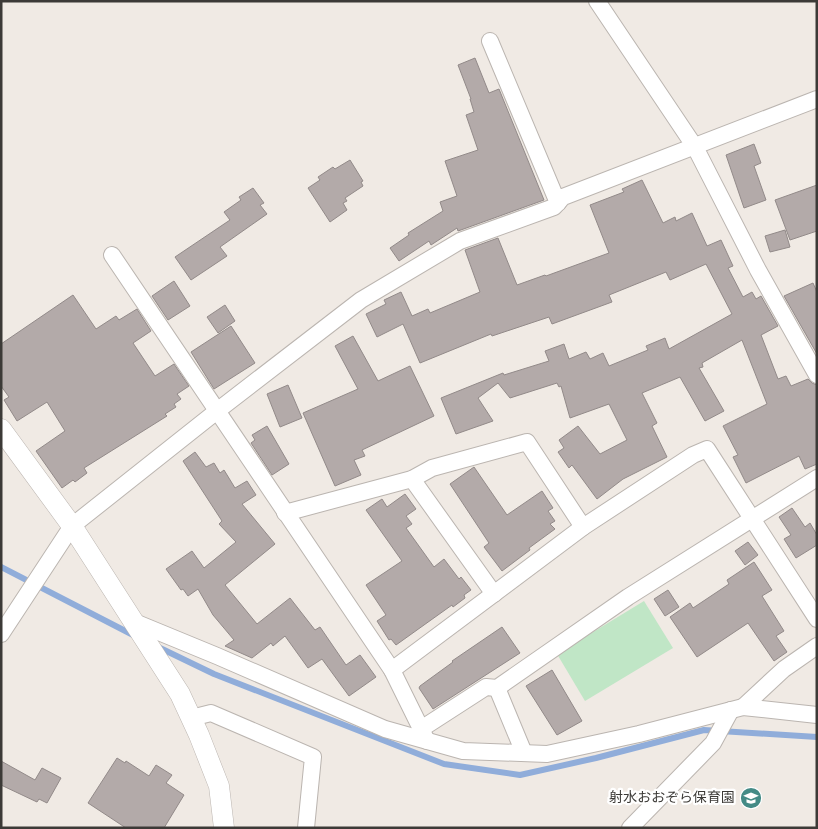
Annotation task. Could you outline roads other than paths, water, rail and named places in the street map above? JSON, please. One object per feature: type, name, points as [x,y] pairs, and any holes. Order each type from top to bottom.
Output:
[{"type":"street","points":[[597,1],[695,147],[758,270],[817,375]]},
{"type":"street","points":[[490,41],[558,203]]},
{"type":"street","points":[[1,634],[72,526],[361,300],[460,241],[554,206],[563,197],[817,99]]},
{"type":"street","points":[[112,255],[392,670],[424,735]]},
{"type":"street","points":[[1,429],[72,526],[180,694],[219,786],[224,828]]},
{"type":"street","points":[[285,513],[412,479],[432,468],[528,442],[583,527]]},
{"type":"street","points":[[392,670],[583,527],[693,455],[708,449],[817,619]]},
{"type":"street","points":[[424,735],[486,687],[497,688],[628,597],[817,478]]},
{"type":"street","points":[[412,479],[494,594]]},
{"type":"street","points":[[132,621],[385,729],[424,735],[463,751],[547,754],[639,734],[737,709],[817,715]]},
{"type":"street","points":[[630,828],[713,743],[737,709],[784,668],[817,646]]},
{"type":"street","points":[[497,688],[524,753]]},
{"type":"street","points":[[191,718],[211,713],[313,757],[306,828]]},
{"type":"waterway","points":[[1,567],[135,636]]},
{"type":"waterway","points":[[158,647],[214,674],[444,764],[520,775],[596,758],[704,730],[817,737]]},
{"type":"place","name":"射水おおぞら保育園","points":[[751,798]]}]
